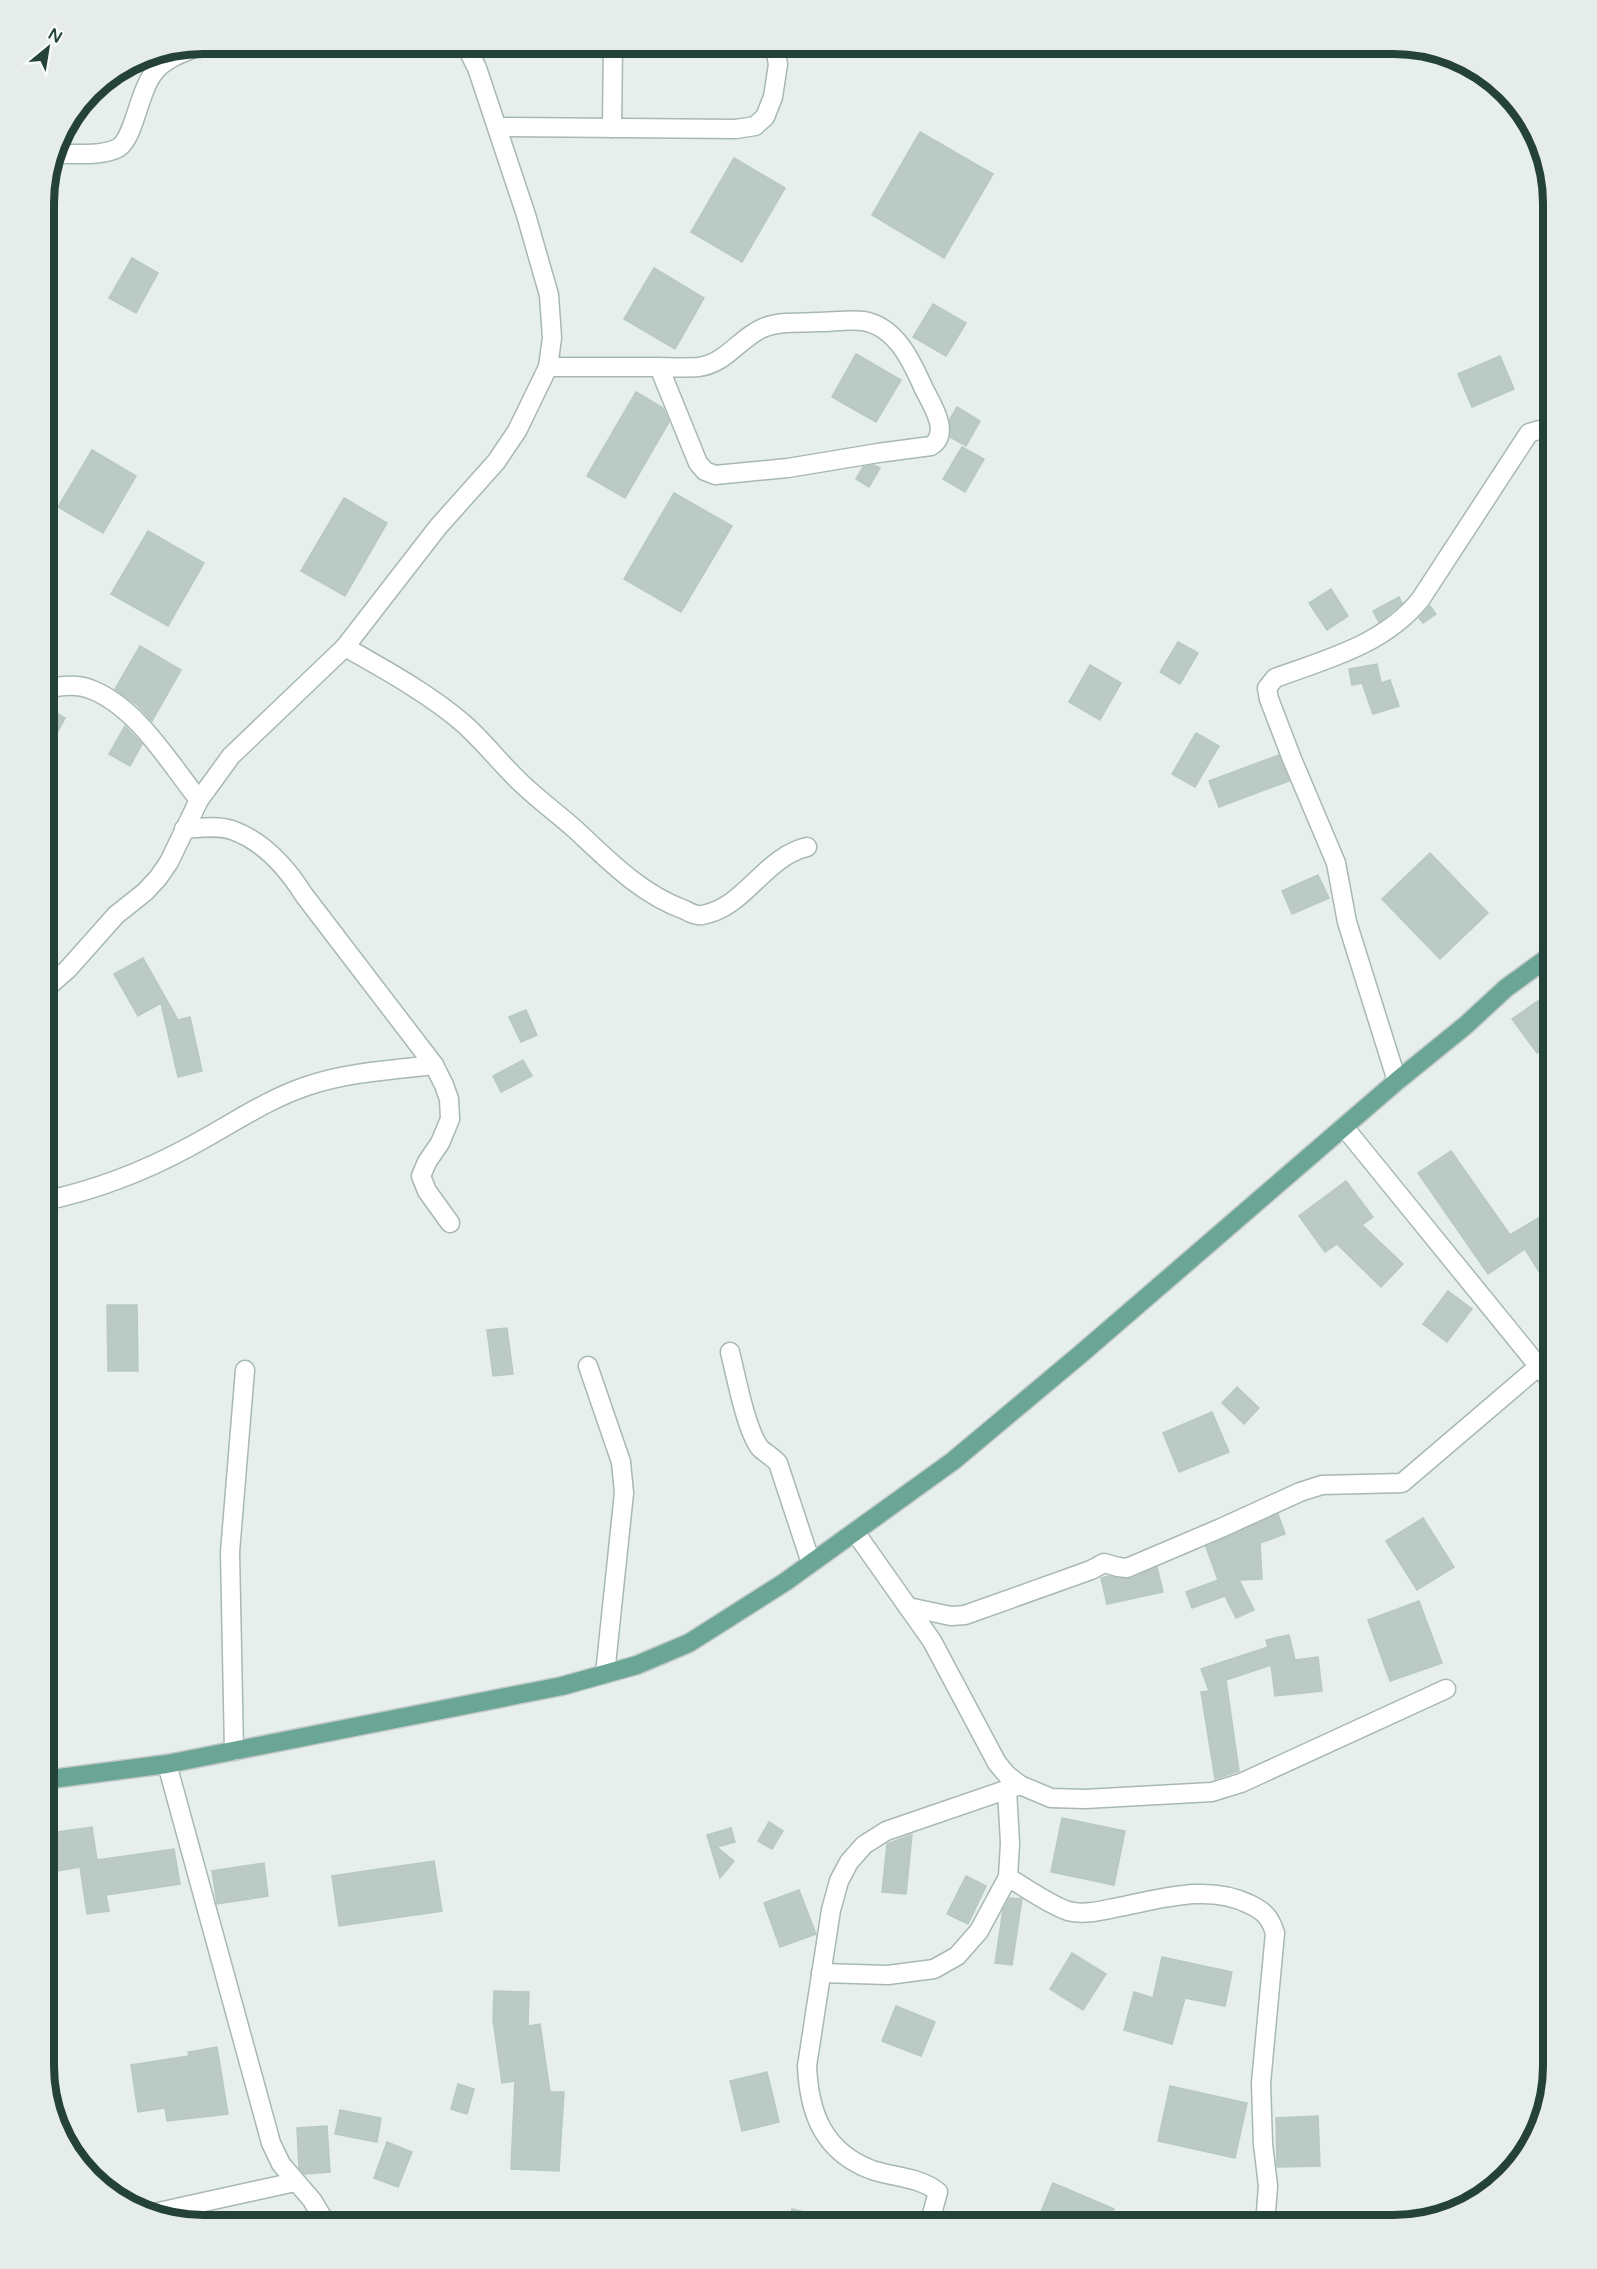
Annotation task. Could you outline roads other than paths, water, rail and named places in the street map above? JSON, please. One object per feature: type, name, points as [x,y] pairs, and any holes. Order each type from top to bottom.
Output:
[{"type":"main road","points":[[54,1779],[167,1764],[562,1686],[637,1665],[689,1642],[811,1563],[961,1454],[1082,1353],[1397,1081],[1467,1025],[1506,988],[1543,962]]},
{"type":"street","points":[[54,981],[68,969],[116,915],[145,892],[158,878],[169,862],[199,800],[231,756],[345,647],[438,527],[496,462],[517,431],[548,367],[552,338],[549,295],[526,215],[477,68],[470,54]]},
{"type":"street","points":[[612,128],[613,54]]},
{"type":"street","points":[[497,127],[736,129],[755,126],[765,117],[773,97],[777,64],[776,54]]},
{"type":"street","points":[[62,154],[104,152],[122,146],[129,136],[141,95],[156,70],[166,61],[176,56]]},
{"type":"street","points":[[548,367],[659,367],[699,367],[719,362],[741,342],[764,327],[790,323],[862,321],[883,328],[894,338],[913,364],[936,415],[940,435],[936,443],[931,446],[788,468],[715,476],[705,471],[698,463],[659,367]]},
{"type":"street","points":[[1397,1081],[1347,922],[1336,863],[1292,759],[1267,688],[1275,678],[1357,648],[1383,634],[1406,617],[1420,600],[1529,433],[1543,431]]},
{"type":"street","points":[[345,647],[374,663],[463,723],[515,777],[602,857],[635,884],[675,907],[699,916],[721,911],[777,861],[792,850],[807,847]]},
{"type":"street","points":[[54,687],[74,686],[89,689],[122,708],[137,722],[199,800]]},
{"type":"street","points":[[184,829],[230,829],[274,857],[288,871],[434,1065],[449,1099],[450,1119],[440,1143],[421,1176],[427,1191],[450,1223]]},
{"type":"street","points":[[54,1199],[74,1195],[128,1177],[192,1146],[266,1102],[308,1085],[349,1076],[434,1065]]},
{"type":"street","points":[[1344,1127],[1543,1371]]},
{"type":"street","points":[[730,1352],[750,1428],[761,1449],[770,1454],[778,1463],[811,1563]]},
{"type":"street","points":[[588,1366],[621,1462],[624,1493],[604,1674]]},
{"type":"street","points":[[908,1607],[951,1616],[965,1615],[1091,1570],[1104,1563],[1127,1568],[1300,1492],[1322,1485],[1402,1483],[1539,1366]]},
{"type":"street","points":[[234,1751],[230,1552],[244,1370]]},
{"type":"street","points":[[821,1973],[888,1975],[934,1969],[957,1956],[979,1931],[1008,1877],[1013,1788],[1007,1775],[997,1763],[932,1641],[855,1532]]},
{"type":"street","points":[[932,2215],[938,2192],[902,2176],[872,2170],[849,2157],[828,2140],[814,2114],[808,2092],[807,2066],[838,1881],[849,1862],[864,1845],[886,1831],[1013,1788],[1051,1798],[1085,1799],[1212,1792],[1241,1783],[1446,1689]]},
{"type":"street","points":[[167,1764],[271,2143],[281,2164],[312,2200],[320,2215]]},
{"type":"street","points":[[1008,1877],[1069,1911],[1091,1912],[1184,1895],[1215,1893],[1239,1899],[1262,1910],[1270,1918],[1275,1933],[1261,2083],[1263,2144],[1268,2186],[1266,2215]]},
{"type":"street","points":[[167,2210],[295,2182]]}]
